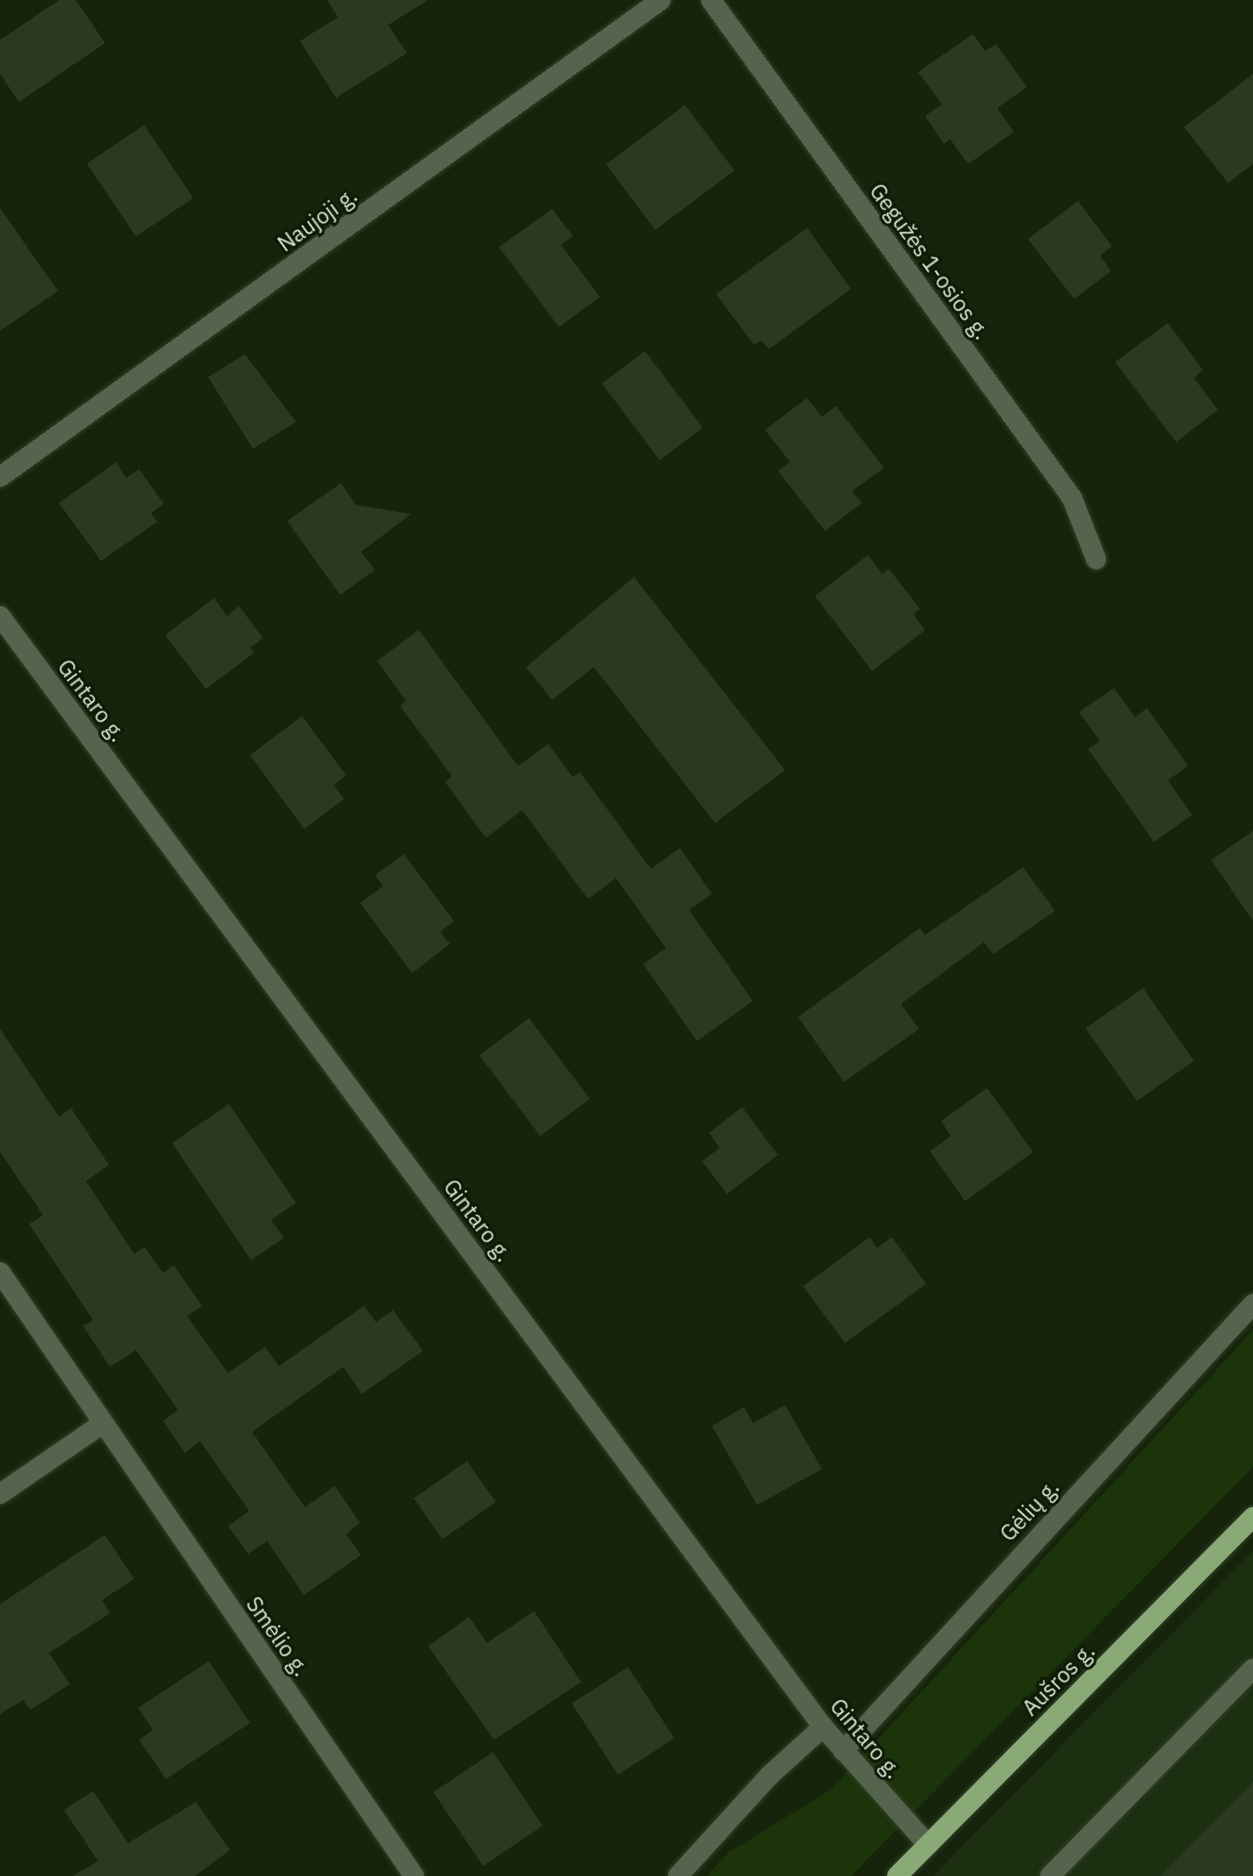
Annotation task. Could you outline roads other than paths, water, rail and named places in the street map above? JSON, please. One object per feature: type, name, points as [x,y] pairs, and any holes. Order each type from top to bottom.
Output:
[{"type":"main road","name":"Aušros g.","points":[[897,1876],[1253,1517]]},
{"type":"street","name":"Naujoji g.","points":[[0,477],[661,0]]},
{"type":"street","name":"Gegužės 1-osios g.","points":[[711,0],[1072,498],[1096,559]]},
{"type":"street","name":"Gintaro g.","points":[[0,616],[823,1727],[928,1845]]},
{"type":"street","name":"Smėlio g.","points":[[0,1272],[414,1876]]},
{"type":"street","name":"Gėlių g.","points":[[843,1751],[1253,1304]]},
{"type":"street","points":[[0,1494],[102,1424]]},
{"type":"street","points":[[1050,1876],[1253,1669]]},
{"type":"street","points":[[678,1876],[770,1775],[823,1727]]}]
